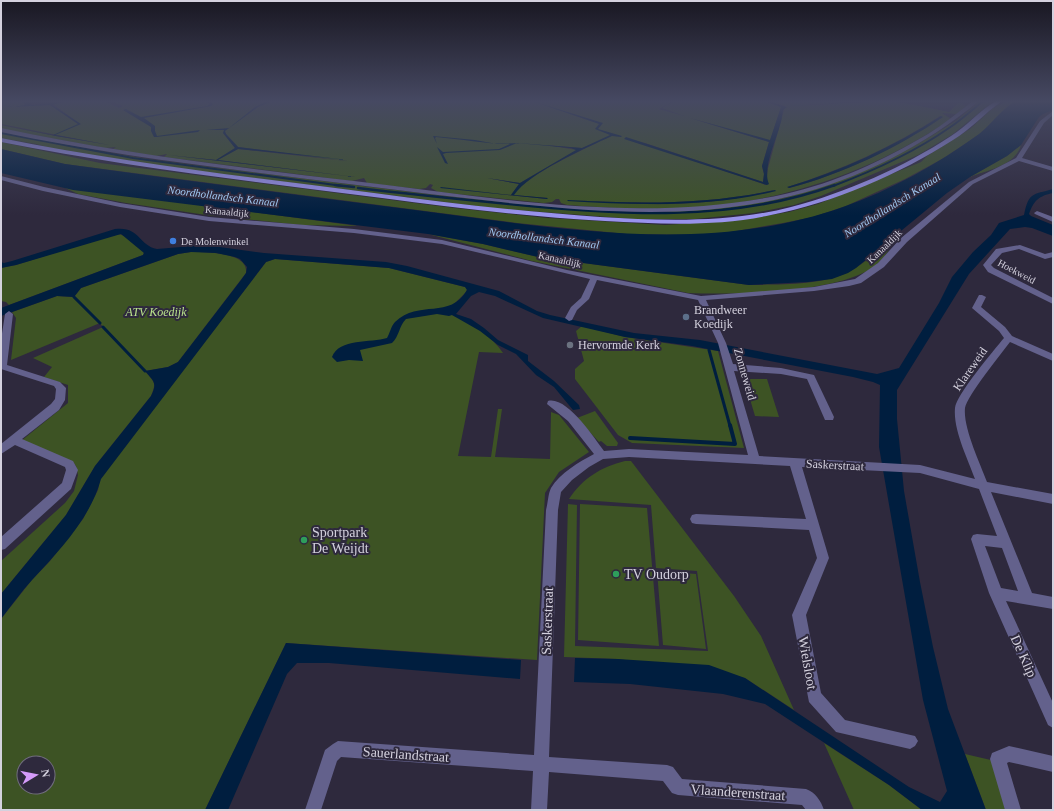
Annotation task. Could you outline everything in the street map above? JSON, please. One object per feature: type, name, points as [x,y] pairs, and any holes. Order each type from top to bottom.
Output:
[{"type":"main road","points":[[1,140],[142,166],[482,209],[565,217],[678,222],[750,217],[792,208],[819,200],[912,161],[951,139]]},
{"type":"street","points":[[46,139],[122,154],[425,192],[556,206],[617,210],[703,208],[753,202],[790,195],[816,187],[868,166],[922,139]]},
{"type":"street","name":"Kanaaldijk","points":[[1,178],[43,189],[120,205],[209,220],[354,231],[442,242],[595,277],[701,298],[814,289],[849,284],[858,281],[881,265],[904,240],[971,183],[1018,159],[1032,139]]},
{"type":"street","points":[[1018,159],[1053,170]]},
{"type":"street","points":[[1037,213],[1053,220]]},
{"type":"street","name":"Hoekweid","points":[[1053,254],[1045,257],[1020,247],[998,251],[987,265],[991,270],[1053,301]]},
{"type":"street","points":[[569,318],[574,309],[585,299],[595,277]]},
{"type":"street","points":[[982,297],[976,308],[1002,329],[1009,338],[1053,358]]},
{"type":"street","name":"Zonneweid","points":[[701,298],[722,343],[755,460]]},
{"type":"street","points":[[1,450],[55,407],[60,400],[61,388],[57,384],[2,366],[9,314]]},
{"type":"street","name":"Klareweid","points":[[983,486],[961,425],[960,407],[979,376],[1009,338]]},
{"type":"street","points":[[729,367],[794,372],[811,377],[829,417]]},
{"type":"street","points":[[552,404],[555,404],[566,412],[601,455]]},
{"type":"street","points":[[1,545],[67,486],[72,470],[69,464],[14,440]]},
{"type":"street","name":"Saskerstraat","points":[[539,810],[552,510],[556,490],[568,477],[585,464],[601,455],[629,453],[903,468],[920,469],[983,486]]},
{"type":"street","name":"Wielsloot","points":[[795,463],[823,558],[799,615],[814,697],[841,728],[910,741]]},
{"type":"street","points":[[983,486],[1053,499]]},
{"type":"street","points":[[983,486],[1028,599]]},
{"type":"street","points":[[696,519],[814,525]]},
{"type":"street","name":"De Klip","points":[[1005,543],[978,539],[996,593],[1053,720]]},
{"type":"street","points":[[996,593],[1053,603]]},
{"type":"street","name":"Sauerlandstraat","points":[[313,810],[331,756],[338,749],[541,763]]},
{"type":"street","points":[[1013,810],[998,759],[1009,754],[1053,764]]},
{"type":"street","name":"Vlaanderenstraat","points":[[541,763],[667,773],[678,787],[806,797],[816,810]]},
{"type":"green space","points":[[6,139],[36,139],[154,160],[436,195],[568,209],[635,212],[665,212],[754,203],[784,198],[817,188],[902,152],[926,139],[945,139],[918,155],[821,196],[794,205],[754,213],[695,219],[633,219],[493,208],[159,166],[50,148]]},
{"type":"green space","points":[[55,139],[73,139],[109,145],[77,139],[228,139],[235,148],[216,160],[169,155],[355,177],[217,160],[238,149],[347,161],[238,147],[230,139],[628,139],[766,185],[768,168],[776,139],[902,139],[866,157],[828,173],[788,187],[789,188],[849,168],[906,139],[920,139],[894,153],[863,167],[833,179],[801,189],[736,203],[703,207],[652,209],[567,205],[561,203],[559,199],[544,203],[438,192],[431,188],[433,185],[430,184],[426,188],[419,189],[367,183],[364,178],[352,181],[343,180],[164,157],[167,154],[156,156],[113,149],[116,147],[105,148]],"holes":[[[602,140],[542,171],[513,195],[547,199],[440,188],[511,195],[519,184],[487,178],[520,183],[577,150],[546,145],[582,148]],[[775,190],[749,196],[698,203],[646,204],[568,200],[646,203],[698,201],[749,195]]]},
{"type":"green space","points":[[628,139],[759,139],[769,142],[762,166],[764,174],[763,182]]},
{"type":"green space","points":[[954,139],[973,139],[942,159],[905,179],[846,206],[813,217],[725,233],[697,235],[627,234],[517,223],[65,164],[1,149],[1,142],[100,163],[454,208],[547,218],[665,225],[740,220],[789,212],[818,204],[921,162],[927,156]]},
{"type":"green space","points":[[1021,145],[1018,152],[1007,163],[970,177],[1007,156]]},
{"type":"green space","points":[[63,187],[358,226],[302,225],[243,219],[245,217],[213,216],[78,194]]},
{"type":"green space","points":[[898,232],[889,250],[876,265],[860,274],[839,281],[814,287],[786,290],[708,294],[688,293],[532,261],[428,234],[483,244],[538,257],[749,285],[812,282],[837,277],[862,264]]},
{"type":"green space","points":[[115,234],[123,235],[131,240],[144,252],[143,255],[9,305],[6,302],[1,301],[1,268],[16,265]]},
{"type":"green space","name":"ATV Koedijk","points":[[191,252],[216,253],[234,257],[241,261],[245,266],[246,273],[178,362],[168,367],[145,371],[154,382],[154,388],[151,396],[95,466],[66,515],[1,594],[1,561],[65,503],[74,491],[78,475],[76,466],[73,462],[21,441],[68,403],[68,385],[44,377],[52,367],[33,358],[103,327],[100,323],[11,360],[16,318],[12,312],[57,296],[74,297],[81,288],[178,254]]},
{"type":"green space","name":"Sportpark De Weijdt","points":[[275,259],[389,268],[465,287],[467,289],[466,292],[454,304],[452,315],[466,322],[487,336],[503,353],[479,352],[458,456],[491,457],[498,409],[502,409],[495,457],[550,459],[551,412],[559,415],[589,452],[559,472],[545,493],[537,660],[286,643],[205,810],[1,810],[1,619],[83,519],[98,490],[100,479],[266,262]]},
{"type":"green space","points":[[582,326],[625,337],[718,351],[744,448],[632,443],[618,435],[575,379],[575,369],[584,361],[576,331]]},
{"type":"green space","points":[[744,379],[767,379],[779,417],[755,416]]},
{"type":"green space","points":[[595,411],[618,443],[617,446],[607,446],[601,441],[599,442],[577,418]]},
{"type":"green space","points":[[631,461],[734,596],[761,636],[794,710],[745,678],[618,659],[564,657],[568,504],[577,505],[575,646],[708,651],[697,571],[656,568],[651,505],[569,499],[580,485],[593,474],[616,463]]},
{"type":"green space","name":"TV Oudorp","points":[[580,504],[647,508],[659,646],[578,640]]},
{"type":"green space","points":[[657,571],[696,574],[706,649],[663,645]]},
{"type":"green space","points":[[824,743],[889,785],[922,810],[854,810]]},
{"type":"green space","points":[[965,754],[995,761],[1010,810],[986,810]]},
{"type":"water","points":[[228,139],[230,139],[238,147],[348,160],[238,149],[218,160],[356,177],[168,155],[216,160],[235,148]]},
{"type":"water","points":[[454,139],[463,139],[493,143]]},
{"type":"water","points":[[602,139],[606,139],[545,169],[522,186],[514,195],[548,198],[547,199],[440,188],[511,195],[519,184],[487,178],[520,183],[576,150],[571,148],[517,143],[582,148]]},
{"type":"water","points":[[624,139],[632,139],[763,182],[764,174],[762,166],[769,142],[759,139],[776,139],[768,163],[767,178],[769,184],[767,185]]},
{"type":"water","points":[[902,139],[907,139],[849,168],[809,182],[789,188],[787,187],[827,174]]},
{"type":"water","name":"Noordhollandsch Kanaal","points":[[972,139],[1025,139],[1021,145],[1007,156],[970,177],[947,193],[848,273],[832,279],[808,282],[749,285],[538,257],[483,244],[428,234],[73,190],[1,173],[1,149],[65,164],[522,224],[630,234],[684,234],[738,231],[791,222],[843,207],[879,193],[914,175],[931,166]]},
{"type":"water","points":[[517,143],[500,150],[443,154],[448,164],[445,163],[437,147],[443,152],[499,149],[510,144],[501,144]]},
{"type":"water","points":[[1053,189],[1053,193],[1041,197],[1035,202],[1029,214],[1053,225],[1053,236],[1032,228],[1025,227],[1010,229],[969,274],[897,390],[897,419],[904,491],[933,647],[948,709],[986,810],[922,810],[889,785],[765,704],[723,694],[630,684],[574,682],[575,658],[618,659],[709,665],[745,678],[909,787],[940,802],[947,791],[923,700],[879,447],[880,385],[853,377],[692,346],[625,337],[543,318],[495,296],[479,292],[471,296],[456,314],[471,319],[498,340],[528,355],[528,361],[554,381],[579,405],[580,409],[573,410],[554,387],[536,375],[516,354],[498,345],[480,331],[452,315],[437,314],[406,319],[392,343],[360,350],[363,361],[349,360],[337,362],[332,357],[341,347],[356,342],[387,338],[395,322],[404,315],[452,304],[460,299],[467,290],[465,287],[389,268],[275,259],[266,262],[101,479],[89,508],[72,534],[53,558],[24,589],[1,619],[1,594],[66,515],[95,466],[151,396],[154,388],[154,382],[145,371],[168,367],[178,362],[241,280],[246,273],[247,267],[240,259],[216,253],[191,252],[178,254],[81,288],[74,297],[57,296],[1,316],[1,308],[143,255],[144,253],[121,234],[16,265],[1,268],[1,262],[4,263],[12,261],[115,229],[123,229],[129,230],[146,244],[157,249],[205,245],[264,253],[386,262],[407,266],[499,291],[537,311],[550,315],[634,333],[700,340],[877,374],[899,368],[939,303],[952,277],[973,252],[991,235],[999,223],[1024,215],[1028,202],[1032,196],[1040,192]]},
{"type":"water","points":[[776,191],[750,196],[698,203],[620,204],[567,201],[646,203],[697,201],[749,195]]},
{"type":"water","points":[[286,643],[521,660],[520,679],[329,663],[297,663],[287,674],[228,810],[205,810]]},
{"type":"waterway","points":[[32,139],[133,158],[337,185]]},
{"type":"waterway","points":[[833,186],[878,168],[932,139]]},
{"type":"waterway","points":[[337,185],[354,187]]},
{"type":"waterway","points":[[337,185],[343,186]]},
{"type":"waterway","points":[[358,188],[550,208],[633,213],[674,213],[715,211],[756,206],[796,197],[835,185]]},
{"type":"waterway","points":[[74,297],[100,323]]},
{"type":"waterway","points":[[103,327],[145,371]]},
{"type":"waterway","points":[[709,350],[730,426]]},
{"type":"waterway","points":[[630,438],[735,444],[730,425]]},
{"type":"place","name":"De Molenwinkel","points":[[173,241]]},
{"type":"place","name":"Brandweer Koedijk","points":[[686,317]]},
{"type":"place","name":"Hervormde Kerk","points":[[570,345]]},
{"type":"place","name":"Sportpark De Weijdt","points":[[304,540]]},
{"type":"place","name":"TV Oudorp","points":[[616,574]]}]
